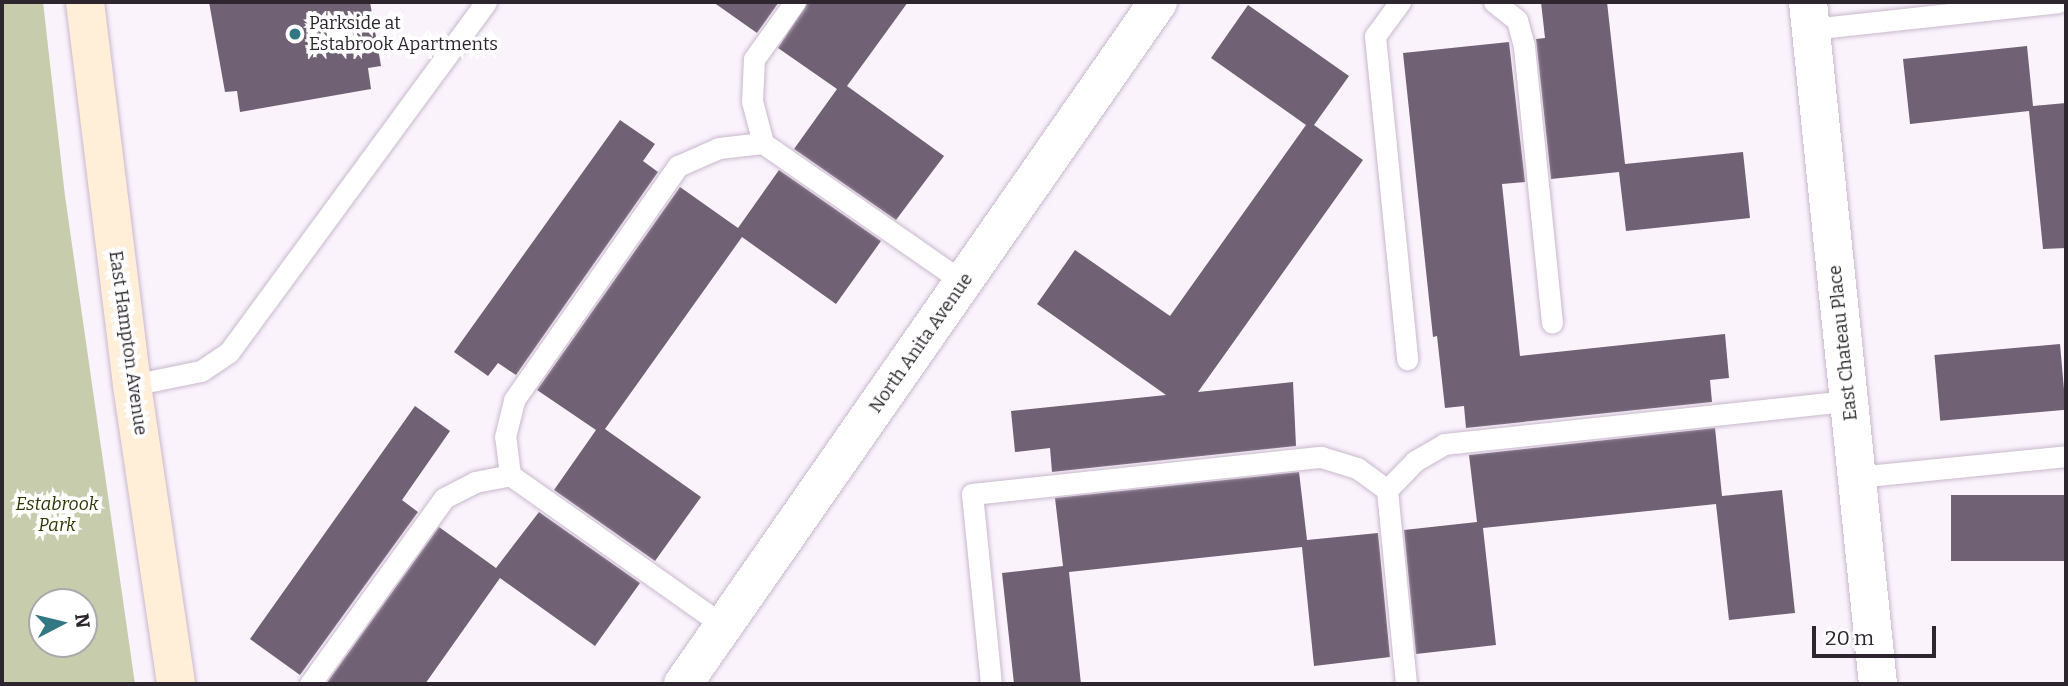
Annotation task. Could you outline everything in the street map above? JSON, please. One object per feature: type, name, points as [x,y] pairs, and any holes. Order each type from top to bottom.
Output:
[{"type":"main road","name":"East Hampton Avenue","points":[[85,2],[132,385],[176,684]]},
{"type":"street","name":"North Anita Avenue","points":[[683,684],[1158,2]]},
{"type":"street","name":"East Chateau Place","points":[[1809,15],[1878,684]]},
{"type":"lane","points":[[132,385],[201,371],[229,352],[486,2]]},
{"type":"lane","points":[[795,2],[754,59],[752,101],[763,143],[963,282]]},
{"type":"lane","points":[[1400,2],[1375,36],[1407,359]]},
{"type":"lane","points":[[1494,2],[1517,20],[1524,47],[1552,323]]},
{"type":"lane","points":[[1809,15],[2059,2]]},
{"type":"lane","points":[[510,475],[505,437],[514,400],[678,166],[719,148],[763,143]]},
{"type":"lane","points":[[1387,490],[1415,461],[1444,444],[1849,401]]},
{"type":"lane","points":[[1857,477],[2066,456]]},
{"type":"lane","points":[[991,684],[972,494],[1321,457],[1357,468],[1387,490],[1406,684]]},
{"type":"lane","points":[[310,684],[444,498],[475,482],[510,475],[724,626]]},
{"type":"green space","name":"Estabrook Park","points":[[2,2],[43,2],[65,196],[135,684],[2,684]]},
{"type":"building","name":"Parkside at Estabrook Apartments","points":[[209,2],[370,2],[381,66],[368,68],[371,89],[240,112],[237,91],[225,92]]},
{"type":"building","points":[[713,2],[779,2],[757,33]]},
{"type":"building","points":[[808,2],[908,2],[847,86],[944,156],[896,220],[794,149],[837,89],[778,48]]},
{"type":"building","points":[[1541,2],[1607,2],[1625,164],[1743,152],[1750,218],[1626,231],[1619,172],[1551,179],[1536,39],[1545,38]]},
{"type":"building","points":[[1248,5],[1349,76],[1314,125],[1363,160],[1198,392],[1293,382],[1296,446],[1052,472],[1050,448],[1015,452],[1011,411],[1166,395],[1037,304],[1075,250],[1170,316],[1306,125],[1211,58]]},
{"type":"building","points":[[1509,42],[1525,182],[1502,184],[1520,356],[1725,334],[1729,378],[1710,380],[1712,402],[1466,428],[1464,406],[1445,408],[1437,336],[1433,337],[1403,53]]},
{"type":"building","points":[[2027,46],[2033,106],[2066,103],[2066,248],[2043,249],[2029,111],[1910,124],[1903,59]]},
{"type":"building","points":[[620,120],[655,144],[643,161],[658,172],[516,375],[498,363],[488,376],[454,352]]},
{"type":"building","points":[[779,170],[881,241],[836,304],[742,237],[605,429],[701,497],[655,561],[554,490],[596,430],[537,390],[680,187],[738,228]]},
{"type":"building","points":[[2060,344],[2066,410],[1940,421],[1934,355]]},
{"type":"building","points":[[415,406],[450,431],[402,500],[418,512],[300,675],[250,639]]},
{"type":"building","points":[[1715,428],[1722,496],[1782,490],[1795,613],[1729,620],[1716,504],[1483,528],[1496,645],[1416,654],[1404,530],[1477,522],[1469,455]]},
{"type":"building","points":[[1299,472],[1307,540],[1378,533],[1390,657],[1314,666],[1302,547],[1069,572],[1081,684],[1014,684],[1002,573],[1063,566],[1055,498]]},
{"type":"building","points":[[1951,495],[2066,495],[2066,561],[1951,561]]},
{"type":"building","points":[[539,512],[640,583],[595,646],[500,578],[425,684],[326,684],[439,527],[496,568]]},
{"type":"place","name":"Parkside at Estabrook Apartments","points":[[295,34]]}]
